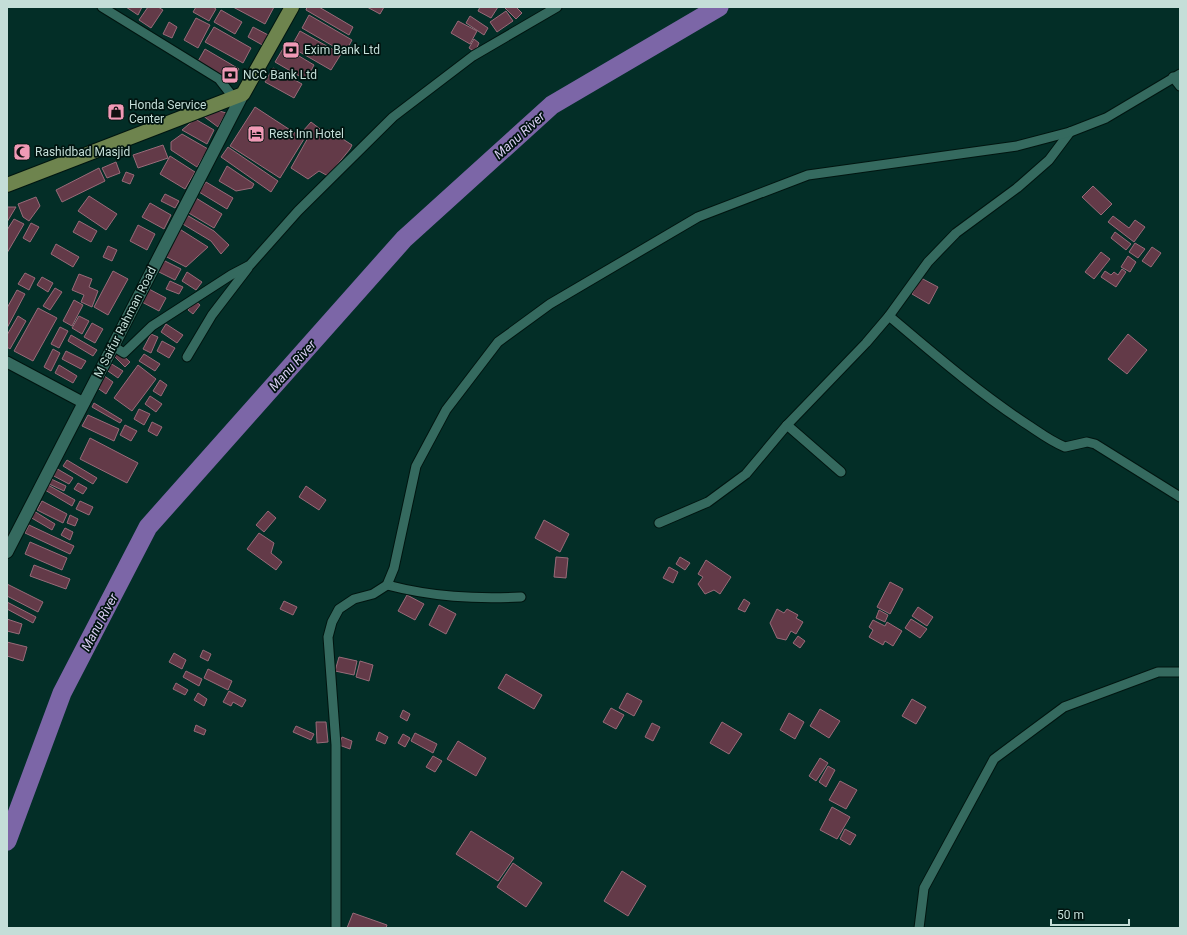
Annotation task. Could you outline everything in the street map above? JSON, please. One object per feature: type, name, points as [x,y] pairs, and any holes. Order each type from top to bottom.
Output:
[{"type":"highway","points":[[7,185],[160,127],[238,95],[292,7]]},
{"type":"main road","name":"M Saifur Rahman Road","points":[[7,552],[84,403],[238,95]]},
{"type":"street","points":[[102,7],[219,79],[238,95]]},
{"type":"street","points":[[187,357],[212,315],[250,265],[298,211],[393,117],[473,56],[554,8]]},
{"type":"street","points":[[336,928],[336,745],[328,637],[332,622],[339,609],[354,599],[373,594],[387,585],[394,568],[416,466],[446,410],[498,342],[550,304],[698,217],[808,175],[1017,146],[1070,132],[1106,118],[1176,76],[1180,86]]},
{"type":"street","points":[[659,522],[708,502],[746,474],[787,425],[866,343],[889,316],[928,262],[956,233],[1017,188],[1049,160],[1070,132]]},
{"type":"street","points":[[112,346],[124,353],[152,326],[231,275],[250,265]]},
{"type":"street","points":[[889,316],[945,363],[1010,414],[1048,438],[1065,447],[1087,442],[1095,444],[1180,497]]},
{"type":"street","points":[[7,362],[84,403]]},
{"type":"street","points":[[787,425],[841,472]]},
{"type":"street","points":[[387,585],[432,595],[478,598],[522,598]]},
{"type":"street","points":[[919,928],[924,888],[994,759],[1064,707],[1158,672],[1180,672]]},
{"type":"building","points":[[126,7],[142,7],[138,15]]},
{"type":"building","points":[[148,7],[158,7],[163,10],[151,28],[139,20]]},
{"type":"building","points":[[196,7],[213,7],[216,9],[209,21],[193,12]]},
{"type":"building","points":[[233,7],[274,7],[265,24]]},
{"type":"building","points":[[307,7],[319,7],[353,27],[349,35],[306,10]]},
{"type":"building","points":[[367,7],[384,7],[380,14]]},
{"type":"building","points":[[480,7],[498,7],[491,18],[478,11]]},
{"type":"building","points":[[504,7],[516,7],[522,13],[516,19]]},
{"type":"building","points":[[221,10],[242,22],[235,34],[214,22]]},
{"type":"building","points":[[506,11],[513,21],[497,32],[490,22]]},
{"type":"building","points":[[309,15],[352,40],[345,53],[302,28]]},
{"type":"building","points":[[470,16],[488,28],[484,35],[466,23]]},
{"type":"building","points":[[196,18],[210,25],[198,48],[184,40]]},
{"type":"building","points":[[458,21],[477,31],[470,44],[451,33]]},
{"type":"building","points":[[169,22],[177,27],[172,38],[163,34]]},
{"type":"building","points":[[214,27],[251,48],[243,63],[205,42]]},
{"type":"building","points":[[253,27],[272,37],[266,47],[248,37]]},
{"type":"building","points":[[300,31],[341,54],[331,70],[291,47]]},
{"type":"building","points":[[474,39],[479,43],[475,52],[469,48]]},
{"type":"building","points":[[284,47],[314,65],[306,80],[275,62]]},
{"type":"building","points":[[205,49],[239,69],[230,83],[197,63]]},
{"type":"building","points":[[273,68],[302,84],[294,98],[265,82]]},
{"type":"building","points":[[255,107],[304,139],[280,178],[230,146]]},
{"type":"building","points":[[213,109],[226,113],[218,127],[202,115]]},
{"type":"building","points":[[195,119],[214,130],[207,144],[182,130]]},
{"type":"building","points":[[311,122],[324,132],[329,130],[352,145],[328,176],[319,171],[308,179],[291,168],[309,136],[303,131]]},
{"type":"building","points":[[182,134],[208,149],[197,167],[171,150],[171,142]]},
{"type":"building","points":[[163,145],[168,158],[138,168],[133,155]]},
{"type":"building","points":[[228,147],[278,181],[271,192],[221,157]]},
{"type":"building","points":[[170,156],[195,172],[185,189],[160,174]]},
{"type":"building","points":[[116,162],[120,173],[107,178],[102,168]]},
{"type":"building","points":[[227,166],[254,184],[252,188],[236,191],[219,181]]},
{"type":"building","points":[[99,168],[105,181],[62,202],[56,190]]},
{"type":"building","points":[[126,172],[134,175],[130,184],[122,181]]},
{"type":"building","points":[[206,182],[233,198],[227,209],[199,192]]},
{"type":"building","points":[[1093,186],[1112,204],[1101,215],[1082,197]]},
{"type":"building","points":[[165,194],[179,201],[175,208],[161,201]]},
{"type":"building","points":[[89,196],[117,214],[106,230],[78,211]]},
{"type":"building","points":[[36,197],[40,206],[29,221],[23,217],[18,204]]},
{"type":"building","points":[[196,198],[222,214],[214,228],[187,212]]},
{"type":"building","points":[[150,203],[171,215],[164,229],[142,217]]},
{"type":"building","points":[[7,207],[16,207],[7,222]]},
{"type":"building","points":[[185,214],[214,231],[229,245],[221,254],[211,241],[181,223]]},
{"type":"building","points":[[1113,216],[1129,228],[1135,220],[1145,227],[1134,242],[1108,222]]},
{"type":"building","points":[[14,219],[24,224],[7,253],[7,230]]},
{"type":"building","points":[[79,221],[97,231],[91,242],[73,232]]},
{"type":"building","points":[[31,223],[39,227],[30,242],[23,238]]},
{"type":"building","points":[[138,225],[155,234],[147,250],[130,241]]},
{"type":"building","points":[[178,228],[208,247],[186,267],[163,255]]},
{"type":"building","points":[[1115,232],[1131,244],[1126,250],[1111,238]]},
{"type":"building","points":[[1135,243],[1145,249],[1138,258],[1129,252]]},
{"type":"building","points":[[56,244],[79,257],[73,267],[51,254]]},
{"type":"building","points":[[108,246],[117,250],[112,261],[103,257]]},
{"type":"building","points":[[1152,247],[1161,253],[1151,267],[1142,261]]},
{"type":"building","points":[[1101,252],[1110,259],[1094,279],[1085,272]]},
{"type":"building","points":[[1128,256],[1136,262],[1130,272],[1121,267]]},
{"type":"building","points":[[161,259],[181,269],[175,280],[155,270]]},
{"type":"building","points":[[1122,269],[1126,272],[1116,287],[1101,277],[1105,271],[1111,275],[1114,272],[1118,275]]},
{"type":"building","points":[[113,271],[128,279],[108,315],[94,307]]},
{"type":"building","points":[[187,272],[202,282],[196,290],[182,281]]},
{"type":"building","points":[[25,273],[35,278],[29,290],[18,284]]},
{"type":"building","points":[[79,274],[92,279],[89,287],[98,291],[92,307],[81,302],[84,295],[72,290]]},
{"type":"building","points":[[42,277],[53,283],[48,292],[37,285]]},
{"type":"building","points":[[921,278],[938,287],[929,304],[912,294]]},
{"type":"building","points":[[170,281],[183,287],[179,294],[166,289]]},
{"type":"building","points":[[55,288],[62,292],[50,310],[43,306]]},
{"type":"building","points":[[147,288],[166,298],[159,311],[140,301]]},
{"type":"building","points":[[17,290],[25,294],[7,328],[7,308]]},
{"type":"building","points":[[74,300],[83,305],[72,326],[63,321]]},
{"type":"building","points":[[195,301],[200,305],[193,314],[188,310]]},
{"type":"building","points":[[38,308],[57,318],[33,361],[14,351]]},
{"type":"building","points":[[18,316],[26,321],[10,349],[7,347],[7,335]]},
{"type":"building","points":[[79,316],[89,321],[82,334],[72,328]]},
{"type":"building","points":[[92,323],[103,329],[95,343],[84,337]]},
{"type":"building","points":[[166,324],[183,335],[177,343],[161,332]]},
{"type":"building","points":[[60,327],[68,331],[59,348],[51,344]]},
{"type":"building","points":[[151,334],[158,337],[151,353],[143,349]]},
{"type":"building","points":[[1128,334],[1147,350],[1127,374],[1108,359]]},
{"type":"building","points":[[71,335],[97,350],[93,356],[68,341]]},
{"type":"building","points":[[162,341],[175,348],[169,358],[157,351]]},
{"type":"building","points":[[53,349],[60,353],[51,371],[44,367]]},
{"type":"building","points":[[66,351],[86,361],[81,369],[62,359]]},
{"type":"building","points":[[118,351],[130,362],[125,367],[114,356]]},
{"type":"building","points":[[144,354],[160,364],[155,371],[139,361]]},
{"type":"building","points":[[110,363],[123,371],[118,378],[105,369]]},
{"type":"building","points":[[59,365],[77,376],[73,383],[55,373]]},
{"type":"building","points":[[138,365],[156,379],[132,411],[114,398]]},
{"type":"building","points":[[103,375],[113,382],[106,394],[96,387]]},
{"type":"building","points":[[160,380],[167,385],[161,396],[153,391]]},
{"type":"building","points":[[150,396],[162,404],[156,412],[145,404]]},
{"type":"building","points":[[94,403],[122,420],[120,423],[92,407]]},
{"type":"building","points":[[139,409],[150,414],[144,425],[134,419]]},
{"type":"building","points":[[88,415],[119,429],[114,441],[82,426]]},
{"type":"building","points":[[152,422],[162,427],[157,436],[148,431]]},
{"type":"building","points":[[125,425],[137,431],[131,441],[120,435]]},
{"type":"building","points":[[90,438],[138,463],[127,483],[80,459]]},
{"type":"building","points":[[67,460],[97,478],[93,484],[63,466]]},
{"type":"building","points":[[54,467],[73,478],[69,484],[50,474]]},
{"type":"building","points":[[49,478],[66,486],[64,491],[47,483]]},
{"type":"building","points":[[78,483],[87,488],[83,494],[74,489]]},
{"type":"building","points":[[48,485],[75,500],[72,506],[45,490]]},
{"type":"building","points":[[306,486],[326,500],[319,510],[299,497]]},
{"type":"building","points":[[42,501],[67,514],[63,523],[37,510]]},
{"type":"building","points":[[80,501],[93,507],[89,515],[76,509]]},
{"type":"building","points":[[34,511],[55,524],[52,530],[30,517]]},
{"type":"building","points":[[268,511],[276,518],[264,532],[256,525]]},
{"type":"building","points":[[70,515],[78,519],[75,526],[67,523]]},
{"type":"building","points":[[544,520],[569,534],[560,552],[535,538]]},
{"type":"building","points":[[29,525],[74,546],[70,554],[25,533]]},
{"type":"building","points":[[65,528],[73,532],[70,540],[61,535]]},
{"type":"building","points":[[259,533],[274,543],[271,553],[282,562],[276,570],[247,549]]},
{"type":"building","points":[[30,542],[67,558],[62,570],[25,554]]},
{"type":"building","points":[[556,557],[568,558],[566,578],[554,577]]},
{"type":"building","points":[[680,557],[690,563],[685,570],[676,564]]},
{"type":"building","points":[[706,560],[731,577],[720,594],[714,590],[705,594],[698,584],[703,577],[698,574]]},
{"type":"building","points":[[34,565],[70,579],[66,589],[30,576]]},
{"type":"building","points":[[669,567],[678,572],[673,583],[663,578]]},
{"type":"building","points":[[890,582],[903,589],[890,614],[877,607]]},
{"type":"building","points":[[7,584],[43,602],[38,612],[7,596]]},
{"type":"building","points":[[407,595],[424,604],[415,620],[398,611]]},
{"type":"building","points":[[744,599],[750,603],[745,612],[738,609]]},
{"type":"building","points":[[284,601],[297,607],[293,615],[280,609]]},
{"type":"building","points":[[7,602],[36,617],[33,623],[7,609]]},
{"type":"building","points":[[439,605],[456,614],[446,634],[429,625]]},
{"type":"building","points":[[918,607],[933,617],[927,626],[912,616]]},
{"type":"building","points":[[777,609],[784,613],[787,609],[798,615],[796,618],[803,622],[796,634],[791,631],[786,640],[777,638],[770,623]]},
{"type":"building","points":[[879,610],[888,615],[885,622],[876,618]]},
{"type":"building","points":[[7,619],[22,624],[19,634],[7,631]]},
{"type":"building","points":[[911,619],[927,629],[920,638],[905,628]]},
{"type":"building","points":[[873,620],[885,626],[887,622],[902,631],[893,646],[885,641],[883,645],[869,637],[873,630],[869,627]]},
{"type":"building","points":[[798,636],[805,641],[800,648],[793,643]]},
{"type":"building","points":[[7,642],[27,647],[23,661],[7,656]]},
{"type":"building","points":[[203,650],[211,654],[208,661],[200,657]]},
{"type":"building","points":[[174,653],[186,660],[182,669],[169,662]]},
{"type":"building","points":[[339,657],[357,661],[354,675],[335,671]]},
{"type":"building","points":[[360,661],[373,665],[369,681],[356,677]]},
{"type":"building","points":[[208,669],[232,681],[228,690],[204,678]]},
{"type":"building","points":[[186,671],[202,679],[199,686],[183,677]]},
{"type":"building","points":[[506,674],[542,695],[534,709],[498,688]]},
{"type":"building","points":[[176,683],[188,690],[185,695],[173,689]]},
{"type":"building","points":[[229,691],[246,700],[242,707],[233,702],[231,706],[223,702]]},
{"type":"building","points":[[198,693],[207,699],[204,706],[194,700]]},
{"type":"building","points":[[627,693],[642,701],[634,716],[619,708]]},
{"type":"building","points":[[912,699],[926,707],[916,724],[902,716]]},
{"type":"building","points":[[611,708],[624,715],[616,729],[603,722]]},
{"type":"building","points":[[820,709],[840,721],[829,738],[810,726]]},
{"type":"building","points":[[403,710],[410,714],[407,721],[400,717]]},
{"type":"building","points":[[789,713],[804,722],[795,739],[780,730]]},
{"type":"building","points":[[316,722],[326,722],[328,742],[317,743]]},
{"type":"building","points":[[722,722],[742,734],[729,754],[710,743]]},
{"type":"building","points":[[652,723],[660,727],[653,741],[645,737]]},
{"type":"building","points":[[196,725],[206,730],[204,735],[194,731]]},
{"type":"building","points":[[296,726],[314,734],[311,740],[293,732]]},
{"type":"building","points":[[379,732],[388,737],[385,744],[376,740]]},
{"type":"building","points":[[415,733],[437,744],[433,753],[411,741]]},
{"type":"building","points":[[403,734],[410,738],[405,747],[398,743]]},
{"type":"building","points":[[342,737],[352,741],[350,749],[339,745]]},
{"type":"building","points":[[458,741],[486,758],[476,776],[447,759]]},
{"type":"building","points":[[433,756],[442,761],[435,772],[426,767]]},
{"type":"building","points":[[820,758],[828,763],[816,781],[809,776]]},
{"type":"building","points":[[828,766],[835,770],[826,787],[819,782]]},
{"type":"building","points":[[840,781],[857,790],[846,809],[829,800]]},
{"type":"building","points":[[832,807],[850,817],[837,839],[820,830]]},
{"type":"building","points":[[845,829],[856,835],[850,845],[840,839]]},
{"type":"building","points":[[471,831],[514,858],[498,881],[456,854]]},
{"type":"building","points":[[513,863],[542,883],[526,907],[497,887]]},
{"type":"building","points":[[622,871],[646,886],[628,916],[604,901]]},
{"type":"building","points":[[353,913],[387,925],[386,928],[347,928]]},
{"type":"waterway","name":"Manu River","points":[[7,841],[62,693],[148,527],[404,239],[552,105],[719,7]]},
{"type":"place","name":"Exim Bank Ltd","points":[[291,50]]},
{"type":"place","name":"NCC Bank Ltd","points":[[230,75]]},
{"type":"place","name":"Honda Service Center","points":[[116,112]]},
{"type":"place","name":"Rest Inn Hotel","points":[[256,134]]},
{"type":"place","name":"Rashidbad Masjid","points":[[22,152]]}]
